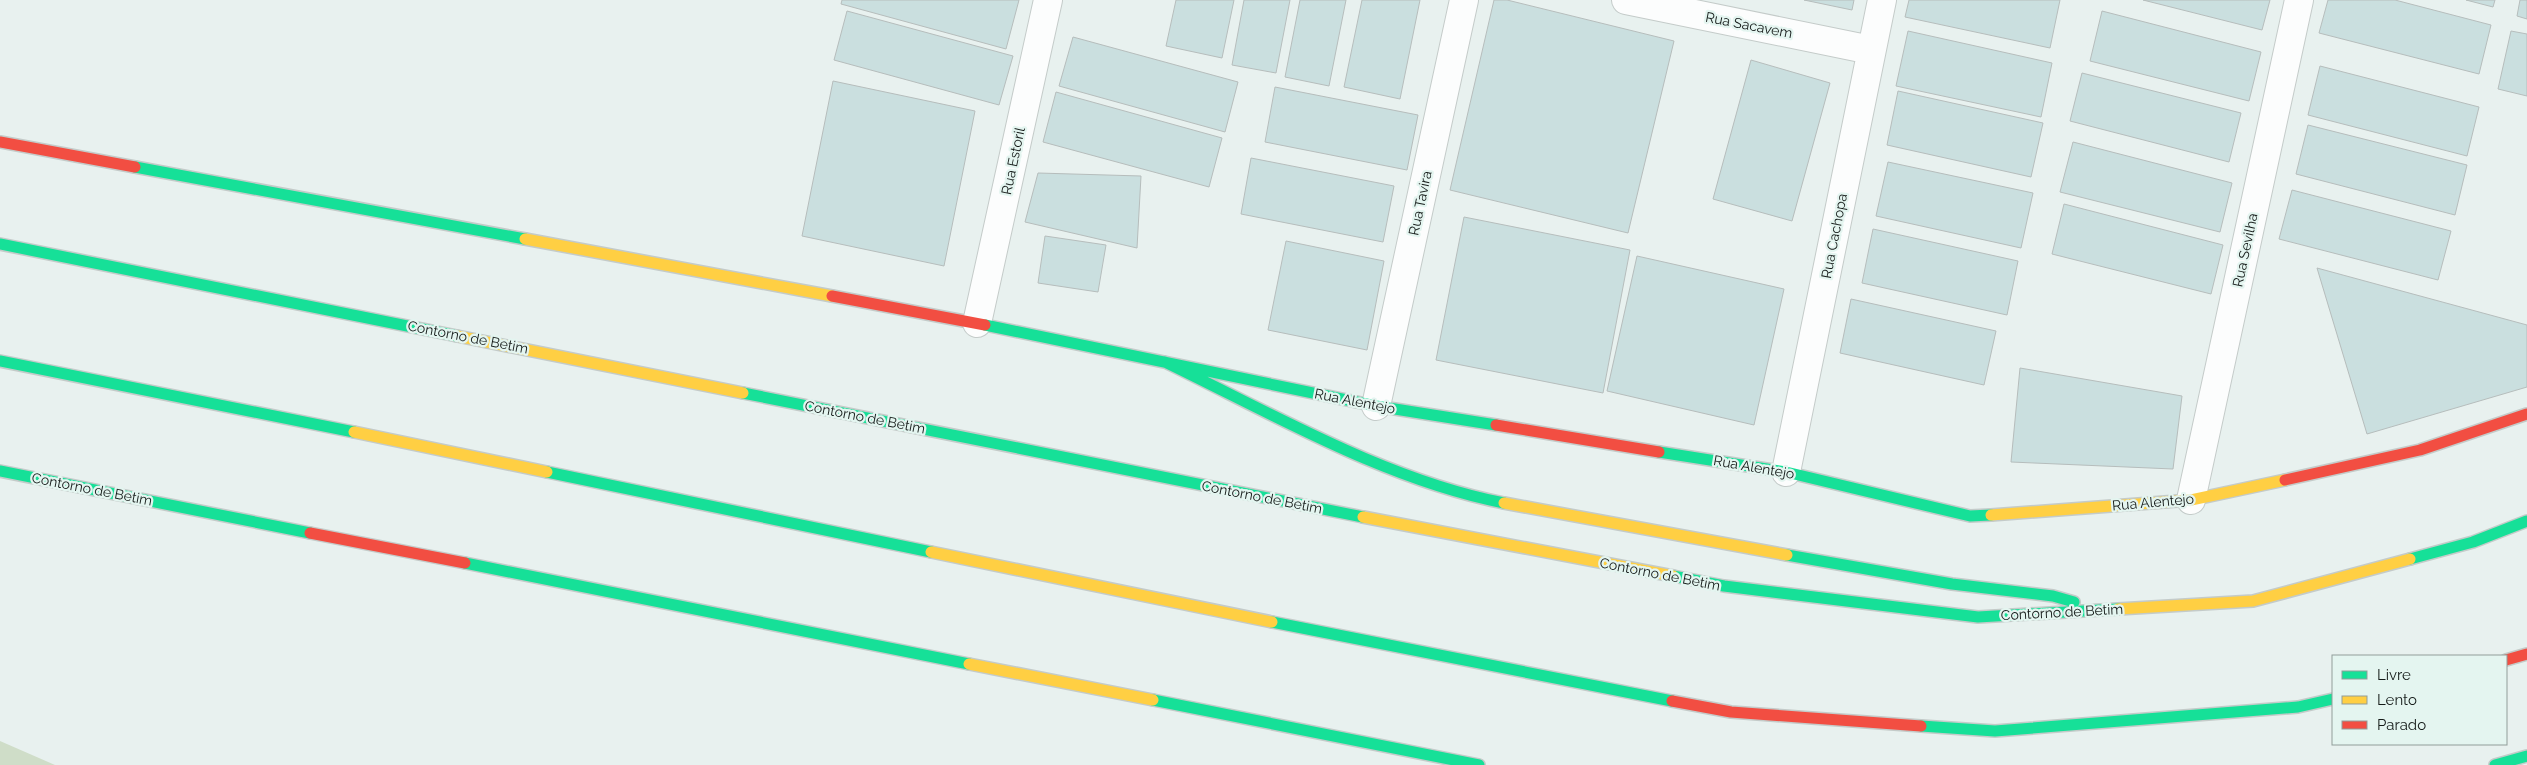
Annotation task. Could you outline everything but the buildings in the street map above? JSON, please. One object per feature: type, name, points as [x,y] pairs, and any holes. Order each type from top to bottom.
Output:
[{"type":"main road","name":"Rua Alentejo","points":[[0,142],[977,323],[1376,406],[1786,472],[1970,516],[2191,500],[2420,450],[2527,414]]},
{"type":"main road","name":"Contorno de Betim","points":[[0,244],[1388,522],[1724,586],[1978,617],[2253,601],[2473,542],[2527,521]]},
{"type":"main road","points":[[0,361],[148,389],[1406,650],[1731,712],[1995,731],[2298,707],[2332,699]]},
{"type":"main road","points":[[1165,362],[1364,458],[1444,489],[1485,499],[1908,577],[2053,596],[2102,610]]},
{"type":"main road","name":"Contorno de Betim","points":[[0,471],[1479,765]]},
{"type":"main road","points":[[2507,660],[2527,654]]},
{"type":"main road","points":[[2495,765],[2527,756]]},
{"type":"street","name":"Rua Estoril","points":[[977,323],[1048,0]]},
{"type":"street","name":"Rua Tavira","points":[[1376,406],[1464,0]]},
{"type":"street","name":"Rua Sacavem","points":[[1626,0],[1871,50]]},
{"type":"street","name":"Rua Cachopa","points":[[1786,472],[1882,0]]},
{"type":"street","name":"Rua Sevilha","points":[[2191,500],[2299,0]]},
{"type":"green space","points":[[0,741],[55,765],[0,765]]},
{"type":"traffic: fast","points":[[135,167],[525,239]]},
{"type":"traffic: fast","points":[[0,244],[457,336]]},
{"type":"traffic: fast","points":[[985,325],[1376,406],[1496,425]]},
{"type":"traffic: fast","points":[[0,361],[354,432]]},
{"type":"traffic: fast","points":[[1165,362],[1373,462],[1416,479],[1504,503]]},
{"type":"traffic: fast","points":[[743,393],[1363,517]]},
{"type":"traffic: fast","points":[[1659,452],[1786,472],[1970,516],[1991,515]]},
{"type":"traffic: fast","points":[[0,471],[310,533]]},
{"type":"traffic: fast","points":[[547,472],[931,552]]},
{"type":"traffic: fast","points":[[2410,559],[2473,542],[2527,521]]},
{"type":"traffic: fast","points":[[1787,555],[1952,584],[2053,596],[2074,602]]},
{"type":"traffic: fast","points":[[465,563],[969,664]]},
{"type":"traffic: fast","points":[[1673,576],[1724,586],[1978,617],[2118,609]]},
{"type":"traffic: fast","points":[[1272,622],[1672,701]]},
{"type":"traffic: fast","points":[[1921,726],[1995,731],[2298,707],[2332,699]]},
{"type":"traffic: fast","points":[[1153,700],[1479,765]]},
{"type":"traffic: fast","points":[[2495,765],[2527,756]]},
{"type":"traffic: slow","points":[[525,239],[832,296]]},
{"type":"traffic: slow","points":[[457,336],[743,393]]},
{"type":"traffic: slow","points":[[354,432],[547,472]]},
{"type":"traffic: slow","points":[[1991,515],[2191,500],[2285,480]]},
{"type":"traffic: slow","points":[[1504,503],[1787,555]]},
{"type":"traffic: slow","points":[[1363,517],[1673,576]]},
{"type":"traffic: slow","points":[[931,552],[1272,622]]},
{"type":"traffic: slow","points":[[2118,609],[2253,601],[2410,559]]},
{"type":"traffic: slow","points":[[969,664],[1153,700]]},
{"type":"traffic: jam","points":[[0,142],[135,167]]},
{"type":"traffic: jam","points":[[832,296],[985,325]]},
{"type":"traffic: jam","points":[[2285,480],[2420,450],[2527,414]]},
{"type":"traffic: jam","points":[[1496,425],[1659,452]]},
{"type":"traffic: jam","points":[[310,533],[465,563]]},
{"type":"traffic: jam","points":[[2507,660],[2527,654]]},
{"type":"traffic: jam","points":[[1672,701],[1731,712],[1921,726]]}]
